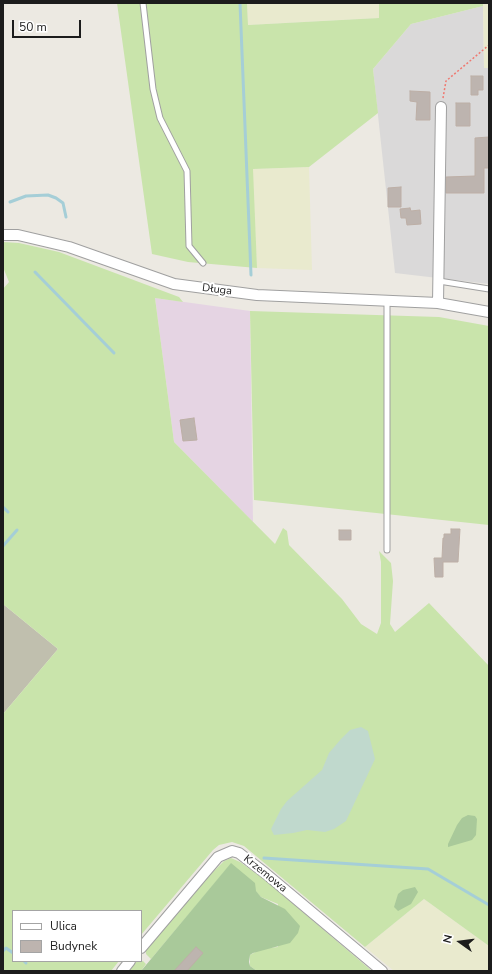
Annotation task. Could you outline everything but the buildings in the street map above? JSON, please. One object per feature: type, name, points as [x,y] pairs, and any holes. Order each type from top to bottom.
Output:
[{"type":"street","points":[[438,303],[441,107]]},
{"type":"street","name":"Długa","points":[[3,235],[18,235],[69,247],[174,284],[257,295],[438,303],[489,312]]},
{"type":"street","name":"Krzemowa","points":[[142,947],[218,857],[232,852],[239,853],[266,873],[382,971]]},
{"type":"street","points":[[122,971],[129,962]]},
{"type":"lane","points":[[143,3],[153,89],[160,118],[187,171],[189,246],[203,263]]},
{"type":"lane","points":[[438,281],[489,289]]},
{"type":"lane","points":[[387,300],[387,550]]},
{"type":"path","points":[[489,3],[489,24]]},
{"type":"path","points":[[441,107],[446,81],[489,45]]},
{"type":"shaded area","points":[[483,6],[484,68],[489,68],[489,284],[395,273],[373,69],[411,24]]},
{"type":"shaded area","points":[[155,298],[250,311],[253,522],[174,442]]},
{"type":"shaded area","points":[[3,604],[58,649],[3,714]]},
{"type":"green space","points":[[117,3],[247,3],[248,25],[379,18],[379,3],[483,3],[483,6],[411,24],[373,69],[378,113],[309,167],[253,169],[257,268],[188,262],[152,254]]},
{"type":"green space","points":[[247,3],[379,3],[379,18],[248,25]]},
{"type":"green space","points":[[483,3],[489,3],[489,68],[484,68]]},
{"type":"green space","points":[[309,167],[312,270],[257,268],[252,169]]},
{"type":"green space","points":[[3,242],[19,243],[59,252],[179,297],[183,302],[155,298],[174,442],[275,544],[283,528],[287,531],[289,545],[342,599],[361,624],[377,634],[381,623],[381,562],[379,551],[391,563],[393,581],[390,624],[395,632],[429,603],[489,666],[489,946],[424,899],[365,947],[244,846],[232,842],[219,845],[213,850],[142,934],[142,910],[12,910],[12,962],[118,962],[111,971],[3,971],[3,714],[58,649],[3,604],[3,289],[9,282],[3,267]]},
{"type":"green space","points":[[250,311],[439,317],[489,326],[489,525],[254,500]]},
{"type":"green space","points":[[361,727],[368,731],[375,759],[346,821],[334,829],[325,832],[307,830],[274,835],[271,829],[281,809],[287,801],[322,770],[329,753],[350,730]]},
{"type":"green space","points":[[468,815],[475,816],[477,819],[476,835],[472,840],[448,847],[457,825],[462,818]]},
{"type":"green space","points":[[231,858],[240,862],[264,879],[372,971],[257,971],[250,966],[250,955],[261,949],[278,947],[278,904],[261,897],[231,864],[151,959],[146,954],[146,949],[202,883],[224,861]]},
{"type":"green space","points":[[231,863],[255,883],[256,891],[261,897],[285,909],[300,926],[298,933],[290,943],[250,955],[250,966],[257,971],[141,971]]},
{"type":"green space","points":[[415,887],[418,892],[411,904],[398,911],[394,907],[398,894],[403,890]]},
{"type":"green space","points":[[424,899],[489,946],[489,971],[394,971],[365,947]]},
{"type":"green space","points":[[143,961],[146,964],[141,971],[128,971],[136,962]]},
{"type":"waterway","points":[[240,3],[251,275]]},
{"type":"waterway","points":[[10,202],[26,196],[48,195],[63,203],[66,217]]},
{"type":"waterway","points":[[35,272],[114,353]]},
{"type":"waterway","points":[[3,507],[8,512]]},
{"type":"waterway","points":[[3,546],[17,530]]},
{"type":"waterway","points":[[264,858],[428,869],[489,905]]},
{"type":"waterway","points":[[3,951],[6,948],[12,952]]}]
